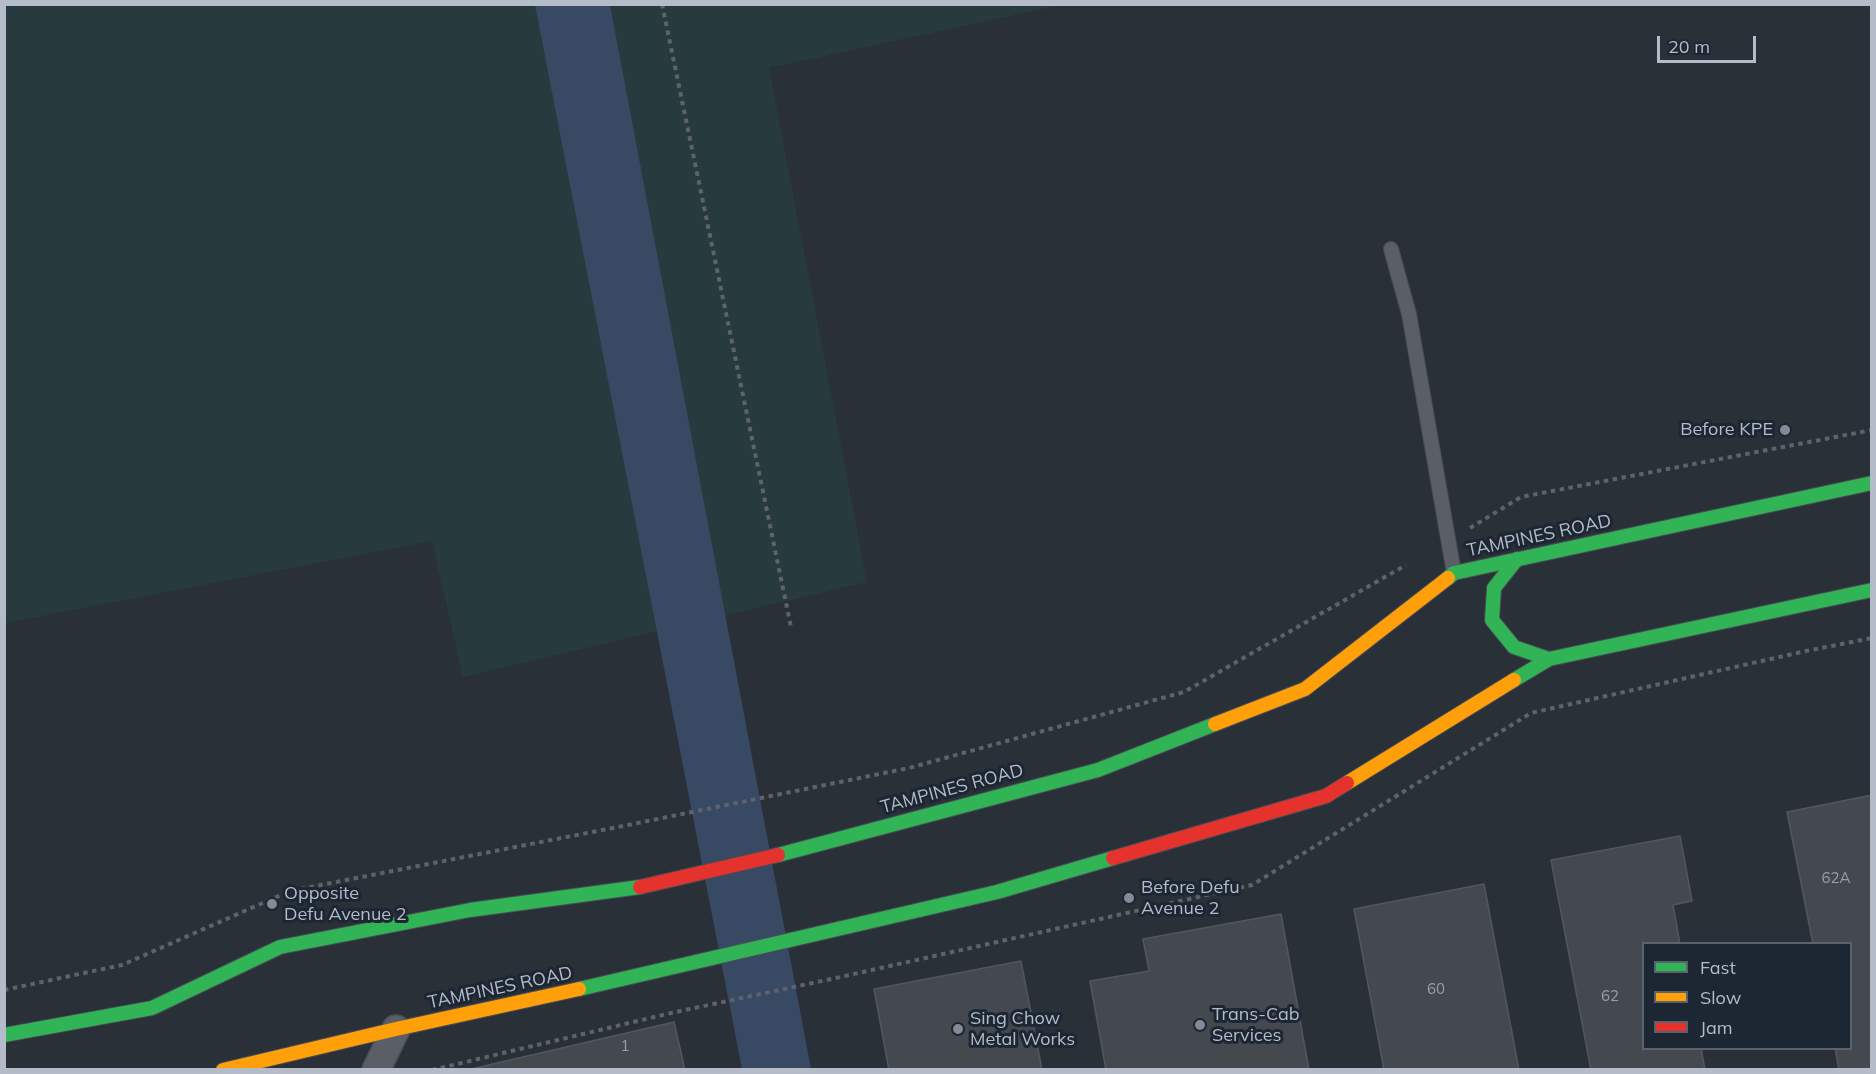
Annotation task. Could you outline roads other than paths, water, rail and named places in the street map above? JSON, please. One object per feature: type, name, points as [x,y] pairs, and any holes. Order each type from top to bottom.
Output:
[{"type":"main road","name":"TAMPINES ROAD","points":[[4,1035],[152,1008],[280,947],[470,910],[639,887],[814,847],[890,824],[1098,770],[1305,689],[1455,573],[1872,483]]},
{"type":"main road","points":[[1517,559],[1494,588],[1492,620],[1514,647],[1549,659]]},
{"type":"main road","name":"TAMPINES ROAD","points":[[223,1070],[279,1064],[396,1029],[660,972],[997,892],[1326,796],[1549,659],[1872,590]]},
{"type":"street","points":[[376,1070],[396,1029]]},
{"type":"lane","points":[[1391,249],[1409,314],[1455,573]]},
{"type":"water","points":[[535,5],[610,5],[811,1069],[742,1069]]},
{"type":"place","name":"Before KPE","points":[[1785,430]]},
{"type":"place","name":"Before Defu Avenue 2","points":[[1129,898]]},
{"type":"place","name":"Opposite Defu Avenue 2","points":[[272,904]]},
{"type":"place","name":"Trans-Cab Services","points":[[1200,1025]]},
{"type":"place","name":"Sing Chow Metal Works","points":[[958,1029]]}]
